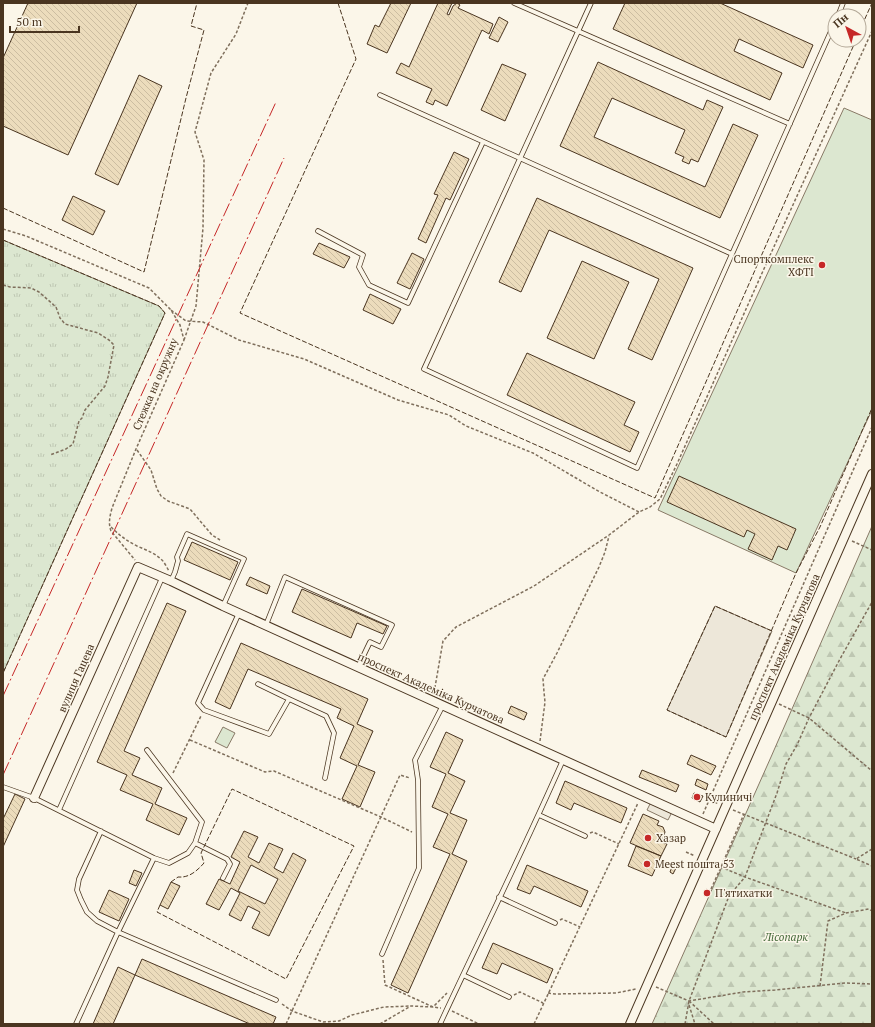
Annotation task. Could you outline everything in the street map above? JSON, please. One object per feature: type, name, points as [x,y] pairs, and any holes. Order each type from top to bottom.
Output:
[{"type":"street","name":"проспект Академіка Курчатова","points":[[630,1024],[872,474]]},
{"type":"street","name":"проспект Академіка Курчатова","points":[[138,567],[716,829]]},
{"type":"street","name":"вулиця Гацева","points":[[34,798],[138,567]]},
{"type":"lane","points":[[514,3],[790,124]]},
{"type":"lane","points":[[591,3],[424,368],[637,468],[827,40]]},
{"type":"lane","points":[[380,95],[732,254]]},
{"type":"lane","points":[[318,231],[363,255],[359,267],[369,285],[408,303],[483,142]]},
{"type":"lane","points":[[171,581],[178,561],[177,557],[187,534],[244,559],[223,606]]},
{"type":"lane","points":[[266,625],[285,577],[392,625],[381,647],[370,642],[358,667]]},
{"type":"lane","points":[[59,810],[162,578]]},
{"type":"lane","points":[[239,613],[198,703],[204,710],[269,734],[290,699]]},
{"type":"lane","points":[[258,684],[326,716],[334,732],[325,778]]},
{"type":"lane","points":[[382,954],[420,868],[418,780],[415,760],[443,705]]},
{"type":"lane","points":[[3,787],[34,798],[154,858],[169,863],[188,853],[195,843],[202,822],[146,750]]},
{"type":"lane","points":[[440,1024],[539,815],[563,760]]},
{"type":"lane","points":[[539,815],[585,836]]},
{"type":"lane","points":[[101,831],[79,879],[78,890],[87,912],[97,921],[118,932],[276,1000]]},
{"type":"lane","points":[[195,843],[227,859],[230,864],[223,878]]},
{"type":"lane","points":[[76,1024],[154,858]]},
{"type":"lane","points":[[499,898],[555,924]]},
{"type":"lane","points":[[463,975],[509,997]]},
{"type":"path","points":[[184,340],[196,306],[203,228],[204,160],[196,132],[211,73],[236,34],[248,3]]},
{"type":"path","name":"Стежка на окружну","points":[[3,229],[26,236],[149,288],[171,310],[180,325],[184,340],[112,508],[109,526]]},
{"type":"path","points":[[3,285],[10,287],[31,288],[39,292],[56,307],[60,318],[65,324],[98,333],[114,345],[107,382],[85,410],[73,444],[66,449],[50,455]]},
{"type":"path","points":[[171,310],[186,321],[190,320],[203,322],[239,340],[304,359],[398,400],[449,415],[466,426],[533,452],[600,492],[639,512]]},
{"type":"path","points":[[700,821],[872,428]]},
{"type":"path","points":[[136,449],[151,470],[157,489],[161,496],[190,509],[212,535],[226,545],[228,553]]},
{"type":"path","points":[[109,526],[111,531],[134,559],[138,567]]},
{"type":"path","points":[[109,526],[119,535],[137,546],[148,549],[162,560],[170,572],[171,581]]},
{"type":"path","points":[[539,748],[545,702],[543,679],[585,598],[605,552],[609,535]]},
{"type":"path","points":[[844,537],[872,550]]},
{"type":"path","points":[[685,1024],[689,1002],[729,896],[745,877],[777,793],[786,764],[840,659],[872,602]]},
{"type":"path","points":[[772,701],[809,718],[872,771]]},
{"type":"path","points":[[170,780],[204,710]]},
{"type":"path","points":[[190,740],[265,772],[274,771],[381,817],[419,836]]},
{"type":"path","points":[[286,1024],[400,775],[418,780]]},
{"type":"path","points":[[534,1024],[641,796]]},
{"type":"path","points":[[725,806],[872,866]]},
{"type":"path","points":[[711,889],[744,814]]},
{"type":"path","points":[[585,836],[593,832],[619,844]]},
{"type":"path","points":[[856,859],[872,849]]},
{"type":"path","points":[[702,859],[745,877],[846,914]]},
{"type":"path","points":[[820,986],[828,920],[846,914],[870,909],[872,910]]},
{"type":"path","points":[[555,924],[562,919],[580,927]]},
{"type":"path","points":[[382,954],[385,985],[433,1007]]},
{"type":"path","points":[[689,1002],[743,992],[846,983],[872,984]]},
{"type":"path","points":[[548,993],[616,992],[635,990],[647,984],[689,1002],[714,1024]]},
{"type":"path","points":[[433,1007],[448,991]]},
{"type":"path","points":[[509,997],[520,992],[544,1003]]},
{"type":"path","points":[[276,1000],[292,1011],[323,1022],[339,1021],[352,1015],[384,1007],[411,1006],[447,1008],[479,1024]]},
{"type":"path","points":[[689,1002],[695,1024]]},
{"type":"path","points":[[380,1024],[411,1006]]},
{"type":"green space","name":"Спорткомплекс ХФТІ","points":[[844,108],[872,120],[872,410],[796,573],[658,510]]},
{"type":"green space","points":[[3,240],[159,306],[165,313],[3,673]]},
{"type":"green space","name":"Лісопарк","points":[[872,526],[872,1024],[652,1024],[771,757]]},
{"type":"green space","points":[[223,727],[235,733],[227,748],[215,742]]},
{"type":"shaded area","points":[[715,606],[772,631],[726,737],[667,710]]},
{"type":"shaded area","points":[[652,800],[673,810],[668,820],[647,810]]},
{"type":"building","points":[[28,3],[137,3],[68,155],[3,126],[3,58]]},
{"type":"building","points":[[391,3],[411,3],[387,53],[367,44],[375,25],[379,27]]},
{"type":"building","points":[[438,3],[452,3],[447,14],[449,15],[453,6],[457,3],[460,5],[458,8],[493,24],[489,34],[482,30],[447,106],[435,100],[433,105],[426,102],[432,89],[396,73],[401,63],[409,67]]},
{"type":"building","points":[[625,3],[720,3],[813,45],[803,68],[739,39],[734,51],[782,73],[770,100],[613,29]]},
{"type":"building","points":[[499,17],[508,22],[498,42],[489,38]]},
{"type":"building","points":[[598,62],[703,110],[707,100],[723,107],[698,162],[691,159],[689,164],[682,161],[684,157],[675,153],[685,130],[612,98],[594,137],[705,187],[733,124],[758,135],[720,218],[560,146]]},
{"type":"building","points":[[502,64],[526,74],[505,121],[481,110]]},
{"type":"building","points":[[139,75],[162,86],[118,185],[95,174]]},
{"type":"building","points":[[454,152],[469,159],[450,200],[446,198],[426,243],[418,239],[438,195],[434,194]]},
{"type":"building","points":[[73,196],[105,211],[93,235],[62,220]]},
{"type":"building","points":[[537,198],[693,268],[652,360],[628,349],[659,279],[549,230],[521,292],[499,282]]},
{"type":"building","points":[[319,243],[350,257],[344,268],[313,254]]},
{"type":"building","points":[[412,253],[424,259],[410,289],[397,283]]},
{"type":"building","points":[[582,261],[629,282],[594,359],[547,338]]},
{"type":"building","points":[[370,294],[401,309],[393,324],[363,310]]},
{"type":"building","points":[[527,353],[635,402],[624,425],[639,432],[630,452],[507,395]]},
{"type":"building","points":[[679,476],[796,529],[787,550],[778,546],[772,560],[748,549],[755,534],[747,530],[744,537],[667,502]]},
{"type":"building","points":[[192,542],[238,562],[230,580],[184,560]]},
{"type":"building","points":[[250,577],[270,586],[267,594],[246,585]]},
{"type":"building","points":[[302,589],[387,626],[383,634],[357,623],[351,638],[292,612]]},
{"type":"building","points":[[167,603],[186,611],[124,751],[140,758],[132,775],[162,788],[155,804],[187,818],[179,835],[146,820],[153,804],[120,790],[127,775],[97,762]]},
{"type":"building","points":[[241,643],[368,699],[357,724],[373,731],[358,765],[375,772],[360,807],[342,799],[357,766],[340,758],[354,726],[337,718],[341,709],[248,669],[230,709],[215,702]]},
{"type":"building","points":[[511,706],[527,713],[524,720],[508,713]]},
{"type":"building","points":[[446,732],[463,740],[448,773],[465,781],[450,813],[467,820],[452,854],[467,861],[408,993],[391,985],[450,854],[433,847],[448,814],[432,807],[446,774],[430,767]]},
{"type":"building","points":[[691,755],[716,766],[711,775],[687,764]]},
{"type":"building","points":[[642,770],[679,785],[676,792],[639,777]]},
{"type":"building","points":[[697,779],[708,784],[706,790],[695,785]]},
{"type":"building","points":[[565,781],[627,808],[621,823],[574,803],[571,810],[556,803]]},
{"type":"building","name":"Кулиничі","points":[[694,793],[703,796],[700,802],[692,798]]},
{"type":"building","points":[[15,794],[25,799],[3,847],[3,819]]},
{"type":"building","name":"Хазар","points":[[643,814],[659,821],[657,825],[663,827],[665,832],[662,842],[667,844],[661,856],[630,843]]},
{"type":"building","points":[[244,831],[258,837],[248,857],[259,863],[269,843],[283,849],[274,868],[283,873],[293,853],[306,860],[269,936],[252,928],[260,912],[248,906],[241,921],[229,915],[240,893],[231,888],[219,910],[206,904],[219,879],[230,884],[240,862],[231,857]],"holes":[[[251,865],[278,879],[265,904],[238,891]]]},
{"type":"building","points":[[636,846],[661,856],[652,876],[628,866]]},
{"type":"building","points":[[527,865],[588,891],[581,907],[534,886],[530,894],[517,889]]},
{"type":"building","points":[[672,867],[676,868],[673,874],[670,872]]},
{"type":"building","points":[[134,870],[142,873],[136,886],[129,883]]},
{"type":"building","points":[[171,882],[180,886],[168,909],[160,905]]},
{"type":"building","name":"П'ятихатки","points":[[706,889],[710,891],[707,896],[704,895]]},
{"type":"building","points":[[109,890],[129,899],[119,921],[99,912]]},
{"type":"building","points":[[493,943],[553,969],[547,983],[502,963],[497,974],[482,968]]},
{"type":"building","points":[[142,959],[276,1017],[273,1024],[250,1024],[135,975]]},
{"type":"building","points":[[118,967],[135,975],[113,1024],[93,1024]]},
{"type":"fence","points":[[3,208],[144,272],[204,30],[191,26],[197,3]]},
{"type":"fence","points":[[338,3],[356,59],[240,313],[655,498],[852,48]]},
{"type":"fence","points":[[867,14],[872,3]]},
{"type":"fence","points":[[3,240],[159,306],[165,313],[3,673]]},
{"type":"fence","points":[[772,631],[715,606],[667,710],[726,737],[796,573],[820,527],[872,408]]},
{"type":"fence","points":[[160,905],[157,912],[286,979],[354,846],[232,789],[201,853],[204,863],[199,869],[186,876],[178,877],[171,882]]},
{"type":"power","points":[[3,696],[276,102]]},
{"type":"power","points":[[3,775],[284,158]]},
{"type":"place","name":"Спорткомплекс ХФТІ","points":[[822,265]]},
{"type":"place","name":"Кулиничі","points":[[697,797]]},
{"type":"place","name":"Хазар","points":[[648,838]]},
{"type":"place","name":"Meest пошта 53","points":[[647,864]]},
{"type":"place","name":"П'ятихатки","points":[[707,893]]}]
